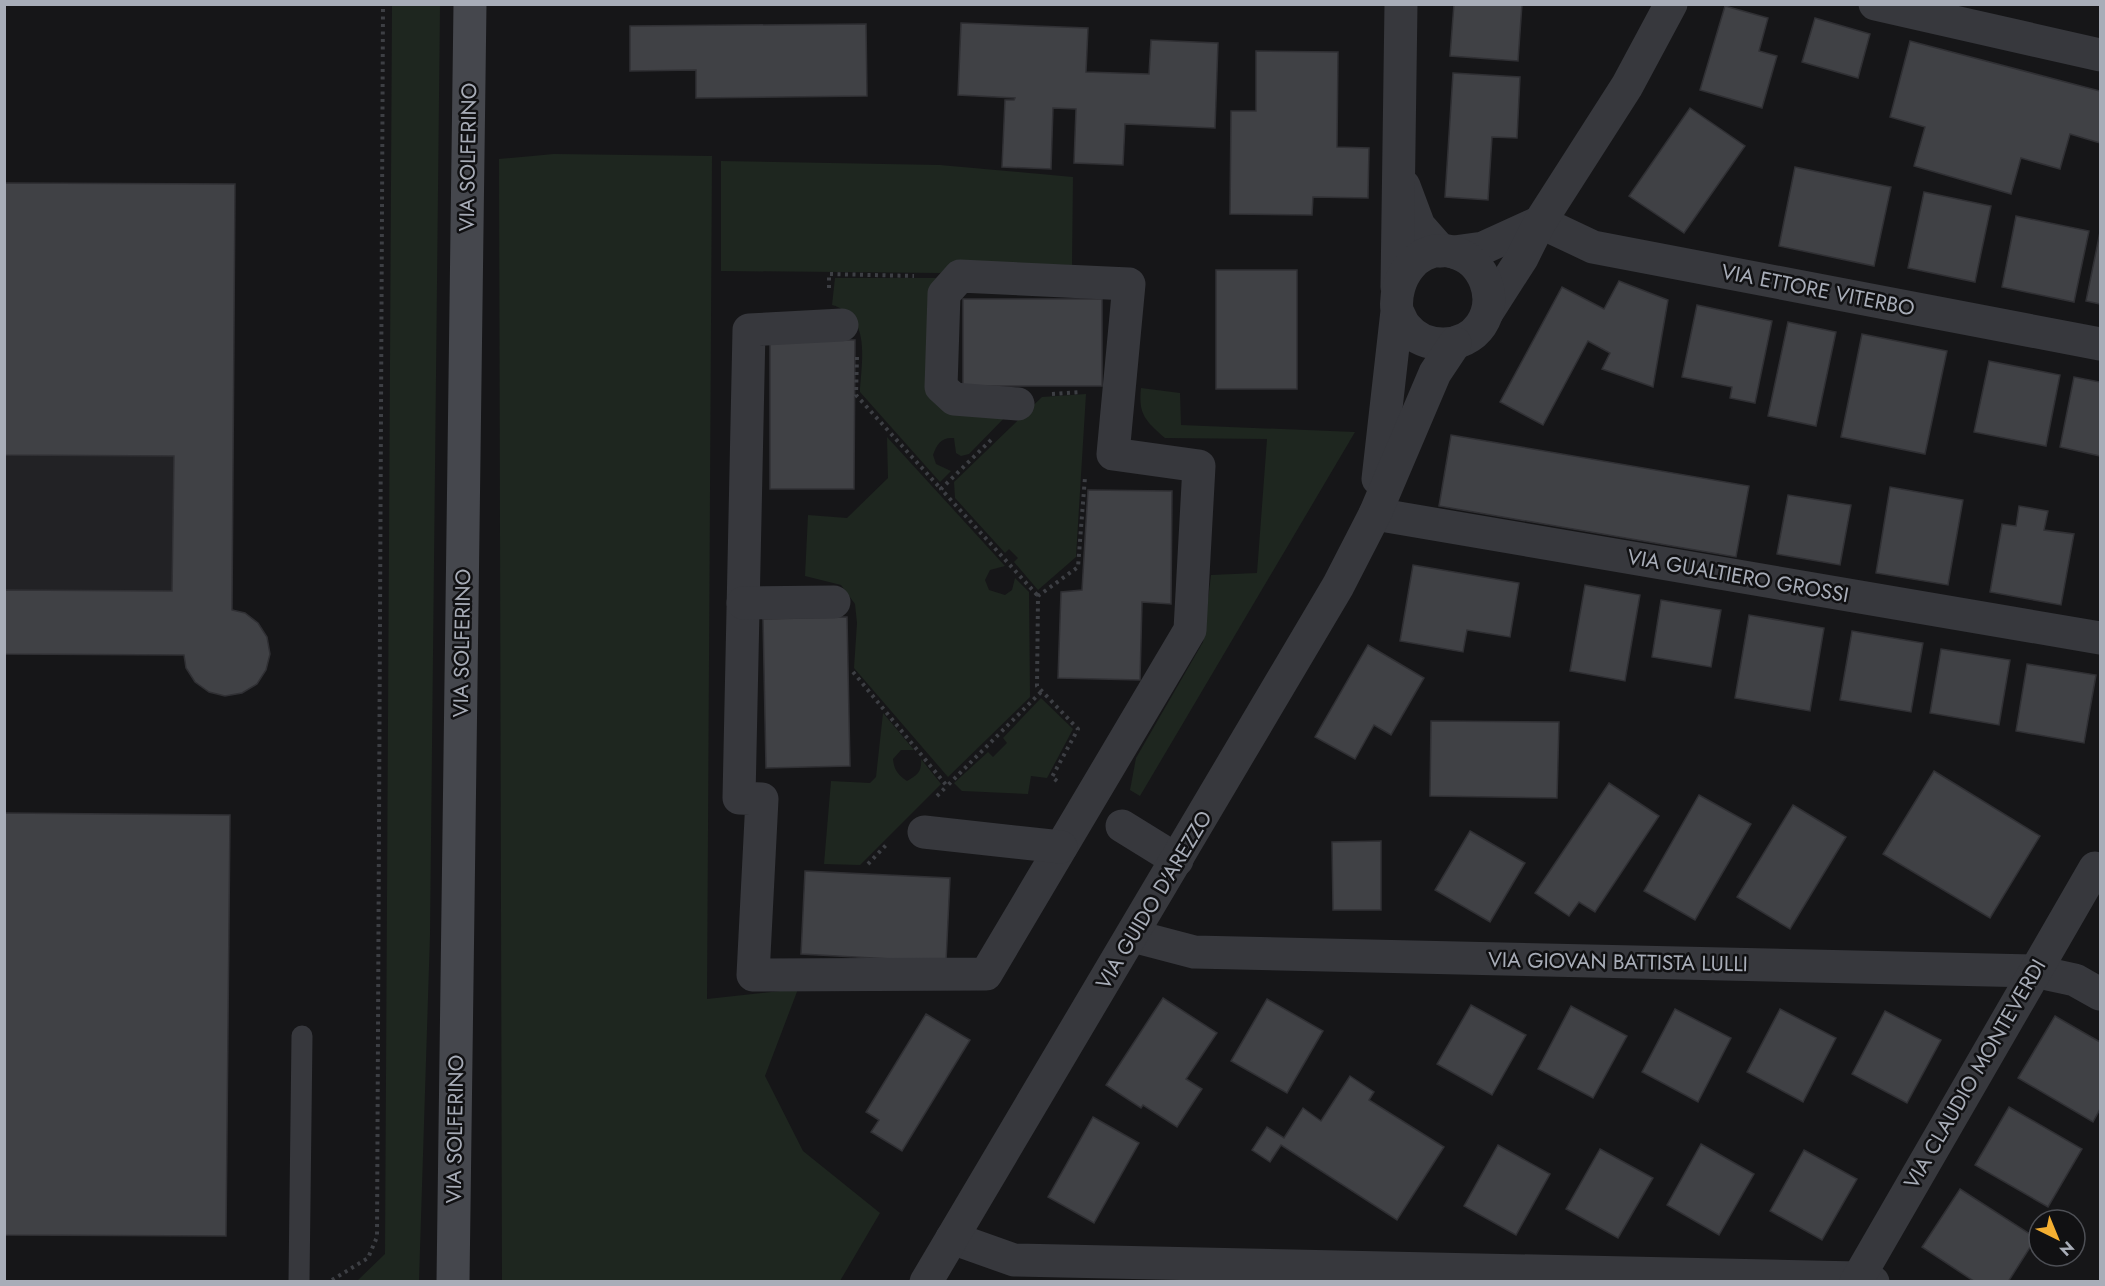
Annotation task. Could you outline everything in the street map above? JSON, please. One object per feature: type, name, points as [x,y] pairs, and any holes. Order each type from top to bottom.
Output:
[{"type":"main road","name":"VIA SOLFERINO","points":[[453,1281],[470,4]]},
{"type":"street","points":[[1375,514],[1397,299],[1401,4]]},
{"type":"street","points":[[1540,222],[1483,248],[1422,256],[1406,269],[1397,299],[1406,327],[1419,339],[1437,345],[1455,343],[1469,337],[1481,326],[1522,258],[1540,222],[1627,86],[1671,4]]},
{"type":"street","points":[[1875,4],[2100,55]]},
{"type":"street","points":[[1399,174],[1419,226],[1447,252],[1471,261],[1483,275],[1490,293],[1488,311]]},
{"type":"street","name":"VIA ETTORE VITERBO","points":[[1540,222],[1593,247],[2100,344]]},
{"type":"street","points":[[835,326],[749,330],[739,798],[762,799],[753,975],[986,974],[1190,630],[1199,466],[1113,454],[1129,284],[960,276],[944,294],[942,387],[954,399],[1018,404]]},
{"type":"street","name":"VIA GUIDO D'AREZZO","points":[[926,1281],[1338,586],[1375,514],[1430,381],[1455,343]]},
{"type":"street","name":"VIA GUALTIERO GROSSI","points":[[1375,514],[2100,638]]},
{"type":"street","points":[[743,603],[834,602]]},
{"type":"street","points":[[1090,798],[1122,826],[1177,860]]},
{"type":"street","points":[[924,832],[1061,847]]},
{"type":"street","name":"VIA CLAUDIO MONTEVERDI","points":[[1862,1280],[2034,971],[2095,868]]},
{"type":"street","name":"VIA GIOVAN BATTISTA LULLI","points":[[1132,936],[1194,952],[2034,971],[2076,980],[2100,994]]},
{"type":"street","points":[[952,1238],[1014,1260],[1862,1280]]},
{"type":"lane","points":[[299,1281],[302,1036]]},
{"type":"path","points":[[330,1281],[368,1258],[377,1237],[383,4]]},
{"type":"path","points":[[950,287],[934,276],[830,274],[835,326],[857,336],[856,395],[1038,596],[1037,686],[1078,729],[1052,777],[1066,788],[1090,798]]},
{"type":"path","points":[[1049,394],[1091,391]]},
{"type":"path","points":[[941,489],[999,433]]},
{"type":"path","points":[[1038,596],[1078,567],[1085,473]]},
{"type":"path","points":[[853,672],[947,786],[1042,691]]},
{"type":"shaded area","points":[[392,5],[440,5],[430,935],[419,1281],[356,1282],[385,1254]]},
{"type":"shaded area","points":[[554,154],[712,156],[707,999],[798,989],[765,1076],[803,1151],[880,1213],[840,1281],[502,1281],[499,159]]},
{"type":"shaded area","points":[[721,161],[940,165],[1073,177],[1072,265],[964,262],[940,273],[721,271]]},
{"type":"shaded area","points":[[5,183],[235,184],[232,609],[245,613],[258,623],[267,637],[270,654],[266,670],[257,684],[209,692],[195,682],[186,668],[184,655],[5,654]]},
{"type":"shaded area","points":[[835,278],[937,278],[929,374],[1010,412],[969,454],[961,456],[956,453],[954,438],[940,442],[933,455],[936,464],[951,471],[940,482],[860,392],[862,353],[859,329],[844,311],[832,305]]},
{"type":"shaded area","points":[[1141,388],[1180,393],[1181,425],[1355,432],[1140,796],[1130,790],[1136,758],[1203,642],[1211,575],[1257,573],[1267,439],[1165,438],[1153,427],[1142,411]]},
{"type":"shaded area","points":[[1086,394],[1076,557],[1038,590],[1014,562],[1018,558],[1009,549],[1005,553],[955,498],[954,482],[1042,397]]},
{"type":"shaded area","points":[[887,437],[1005,566],[990,570],[985,580],[989,590],[1005,595],[1012,590],[1015,578],[1029,592],[1030,697],[948,777],[854,668],[857,623],[855,604],[841,585],[805,576],[808,515],[847,518],[888,478]]},
{"type":"shaded area","points":[[1041,698],[1073,729],[1047,778],[1031,776],[1028,794],[962,791],[954,783],[988,752],[993,757],[1007,743],[1003,738]]},
{"type":"shaded area","points":[[883,713],[914,750],[901,750],[893,759],[895,769],[899,774],[907,781],[914,777],[920,770],[921,759],[941,784],[860,865],[824,864],[831,781],[870,783],[876,777]]},
{"type":"building","points":[[1454,4],[1522,4],[1518,61],[1450,56]]},
{"type":"building","points":[[1725,6],[1768,18],[1759,51],[1777,56],[1762,108],[1700,90]]},
{"type":"building","points":[[1815,18],[1870,34],[1858,78],[1802,62]]},
{"type":"building","points":[[961,23],[1088,28],[1086,72],[1149,74],[1151,40],[1218,43],[1215,128],[1125,124],[1123,165],[1074,163],[1076,109],[1053,108],[1051,169],[1002,167],[1005,100],[1015,98],[958,95]]},
{"type":"building","points":[[866,24],[867,96],[696,98],[696,70],[630,71],[630,26]]},
{"type":"building","points":[[1910,41],[2100,91],[2100,143],[2070,134],[2060,169],[2021,158],[2011,194],[1914,166],[1925,127],[1890,117]]},
{"type":"building","points":[[1256,51],[1338,52],[1337,147],[1369,148],[1368,198],[1313,197],[1312,215],[1230,214],[1231,111],[1256,111]]},
{"type":"building","points":[[1453,73],[1520,77],[1517,138],[1492,137],[1488,200],[1445,197]]},
{"type":"building","points":[[1690,108],[1745,146],[1684,233],[1629,196]]},
{"type":"building","points":[[1795,167],[1891,187],[1874,266],[1779,246]]},
{"type":"building","points":[[4,183],[235,184],[232,610],[245,613],[258,623],[267,637],[270,654],[266,670],[257,684],[242,693],[225,696],[209,692],[195,682],[186,668],[184,655],[4,654],[4,590],[172,591],[174,456],[4,455]]},
{"type":"building","points":[[1924,192],[1991,206],[1975,282],[1908,268]]},
{"type":"building","points":[[2016,216],[2089,231],[2074,302],[2002,287]]},
{"type":"building","points":[[2100,232],[2100,304],[2086,301]]},
{"type":"building","points":[[1216,270],[1297,270],[1297,389],[1216,389]]},
{"type":"building","points":[[1619,281],[1668,300],[1653,387],[1602,369],[1610,353],[1588,341],[1543,425],[1500,402],[1562,287],[1604,309]]},
{"type":"building","points":[[963,299],[1102,299],[1102,386],[963,386]]},
{"type":"building","points":[[1697,305],[1772,321],[1755,403],[1730,398],[1732,387],[1682,377]]},
{"type":"building","points":[[1788,322],[1836,332],[1816,426],[1768,416]]},
{"type":"building","points":[[1862,334],[1947,351],[1925,454],[1841,437]]},
{"type":"building","points":[[770,340],[855,340],[854,489],[770,489]]},
{"type":"building","points":[[1989,361],[2060,375],[2046,446],[1974,432]]},
{"type":"building","points":[[2074,377],[2100,382],[2100,456],[2060,447]]},
{"type":"building","points":[[1451,435],[1749,486],[1736,557],[1439,506]]},
{"type":"building","points":[[1890,487],[1963,500],[1948,585],[1876,573]]},
{"type":"building","points":[[1088,490],[1172,491],[1171,604],[1142,602],[1140,680],[1058,678],[1061,592],[1082,590]]},
{"type":"building","points":[[1788,495],[1851,505],[1840,565],[1777,554]]},
{"type":"building","points":[[2019,506],[2048,511],[2044,530],[2074,534],[2061,605],[1990,592],[2002,524],[2016,526]]},
{"type":"building","points":[[1413,565],[1519,583],[1510,637],[1467,630],[1463,652],[1400,641]]},
{"type":"building","points":[[1585,585],[1640,595],[1625,681],[1570,671]]},
{"type":"building","points":[[1661,600],[1721,610],[1711,667],[1652,657]]},
{"type":"building","points":[[1749,615],[1824,628],[1810,711],[1735,698]]},
{"type":"building","points":[[847,617],[850,766],[766,768],[763,619]]},
{"type":"building","points":[[1852,631],[1923,643],[1911,712],[1840,700]]},
{"type":"building","points":[[1368,645],[1424,678],[1391,735],[1374,725],[1355,759],[1315,737]]},
{"type":"building","points":[[1941,649],[2010,660],[1999,725],[1930,713]]},
{"type":"building","points":[[2027,664],[2096,675],[2084,743],[2016,731]]},
{"type":"building","points":[[1431,721],[1559,722],[1557,798],[1430,796]]},
{"type":"building","points":[[1934,771],[2040,836],[1990,918],[1883,854]]},
{"type":"building","points":[[1609,783],[1659,816],[1595,912],[1579,902],[1569,916],[1535,893]]},
{"type":"building","points":[[1699,795],[1751,824],[1695,920],[1644,891]]},
{"type":"building","points":[[1793,805],[1846,837],[1790,929],[1737,897]]},
{"type":"building","points":[[4,813],[230,815],[226,1236],[4,1235]]},
{"type":"building","points":[[1470,831],[1525,863],[1490,922],[1435,890]]},
{"type":"building","points":[[1381,841],[1381,910],[1333,910],[1332,842]]},
{"type":"building","points":[[805,871],[950,878],[946,962],[801,954]]},
{"type":"building","points":[[1163,998],[1217,1033],[1186,1079],[1202,1089],[1177,1127],[1143,1105],[1141,1108],[1106,1085]]},
{"type":"building","points":[[1267,999],[1323,1031],[1287,1093],[1231,1061]]},
{"type":"building","points":[[1471,1005],[1526,1035],[1492,1095],[1437,1064]]},
{"type":"building","points":[[1571,1006],[1627,1036],[1593,1098],[1538,1069]]},
{"type":"building","points":[[1675,1009],[1731,1038],[1698,1102],[1642,1072]]},
{"type":"building","points":[[1780,1009],[1836,1038],[1803,1102],[1747,1072]]},
{"type":"building","points":[[1885,1011],[1941,1040],[1907,1103],[1852,1074]]},
{"type":"building","points":[[926,1014],[970,1040],[902,1151],[871,1132],[879,1120],[866,1112]]},
{"type":"building","points":[[2055,1016],[2100,1042],[2100,1109],[2093,1122],[2018,1078]]},
{"type":"building","points":[[1350,1076],[1374,1092],[1369,1100],[1444,1147],[1397,1220],[1281,1145],[1270,1162],[1252,1150],[1267,1127],[1284,1138],[1303,1108],[1321,1121]]},
{"type":"building","points":[[2009,1107],[2082,1149],[2048,1207],[1975,1165]]},
{"type":"building","points":[[1093,1117],[1139,1143],[1094,1223],[1048,1197]]},
{"type":"building","points":[[1701,1144],[1754,1174],[1719,1235],[1667,1205]]},
{"type":"building","points":[[1498,1145],[1550,1174],[1516,1235],[1464,1206]]},
{"type":"building","points":[[1600,1149],[1653,1178],[1618,1238],[1566,1209]]},
{"type":"building","points":[[1804,1150],[1857,1179],[1822,1240],[1770,1211]]},
{"type":"building","points":[[1960,1189],[2027,1232],[2027,1252],[2008,1282],[1975,1282],[1922,1247]]}]
